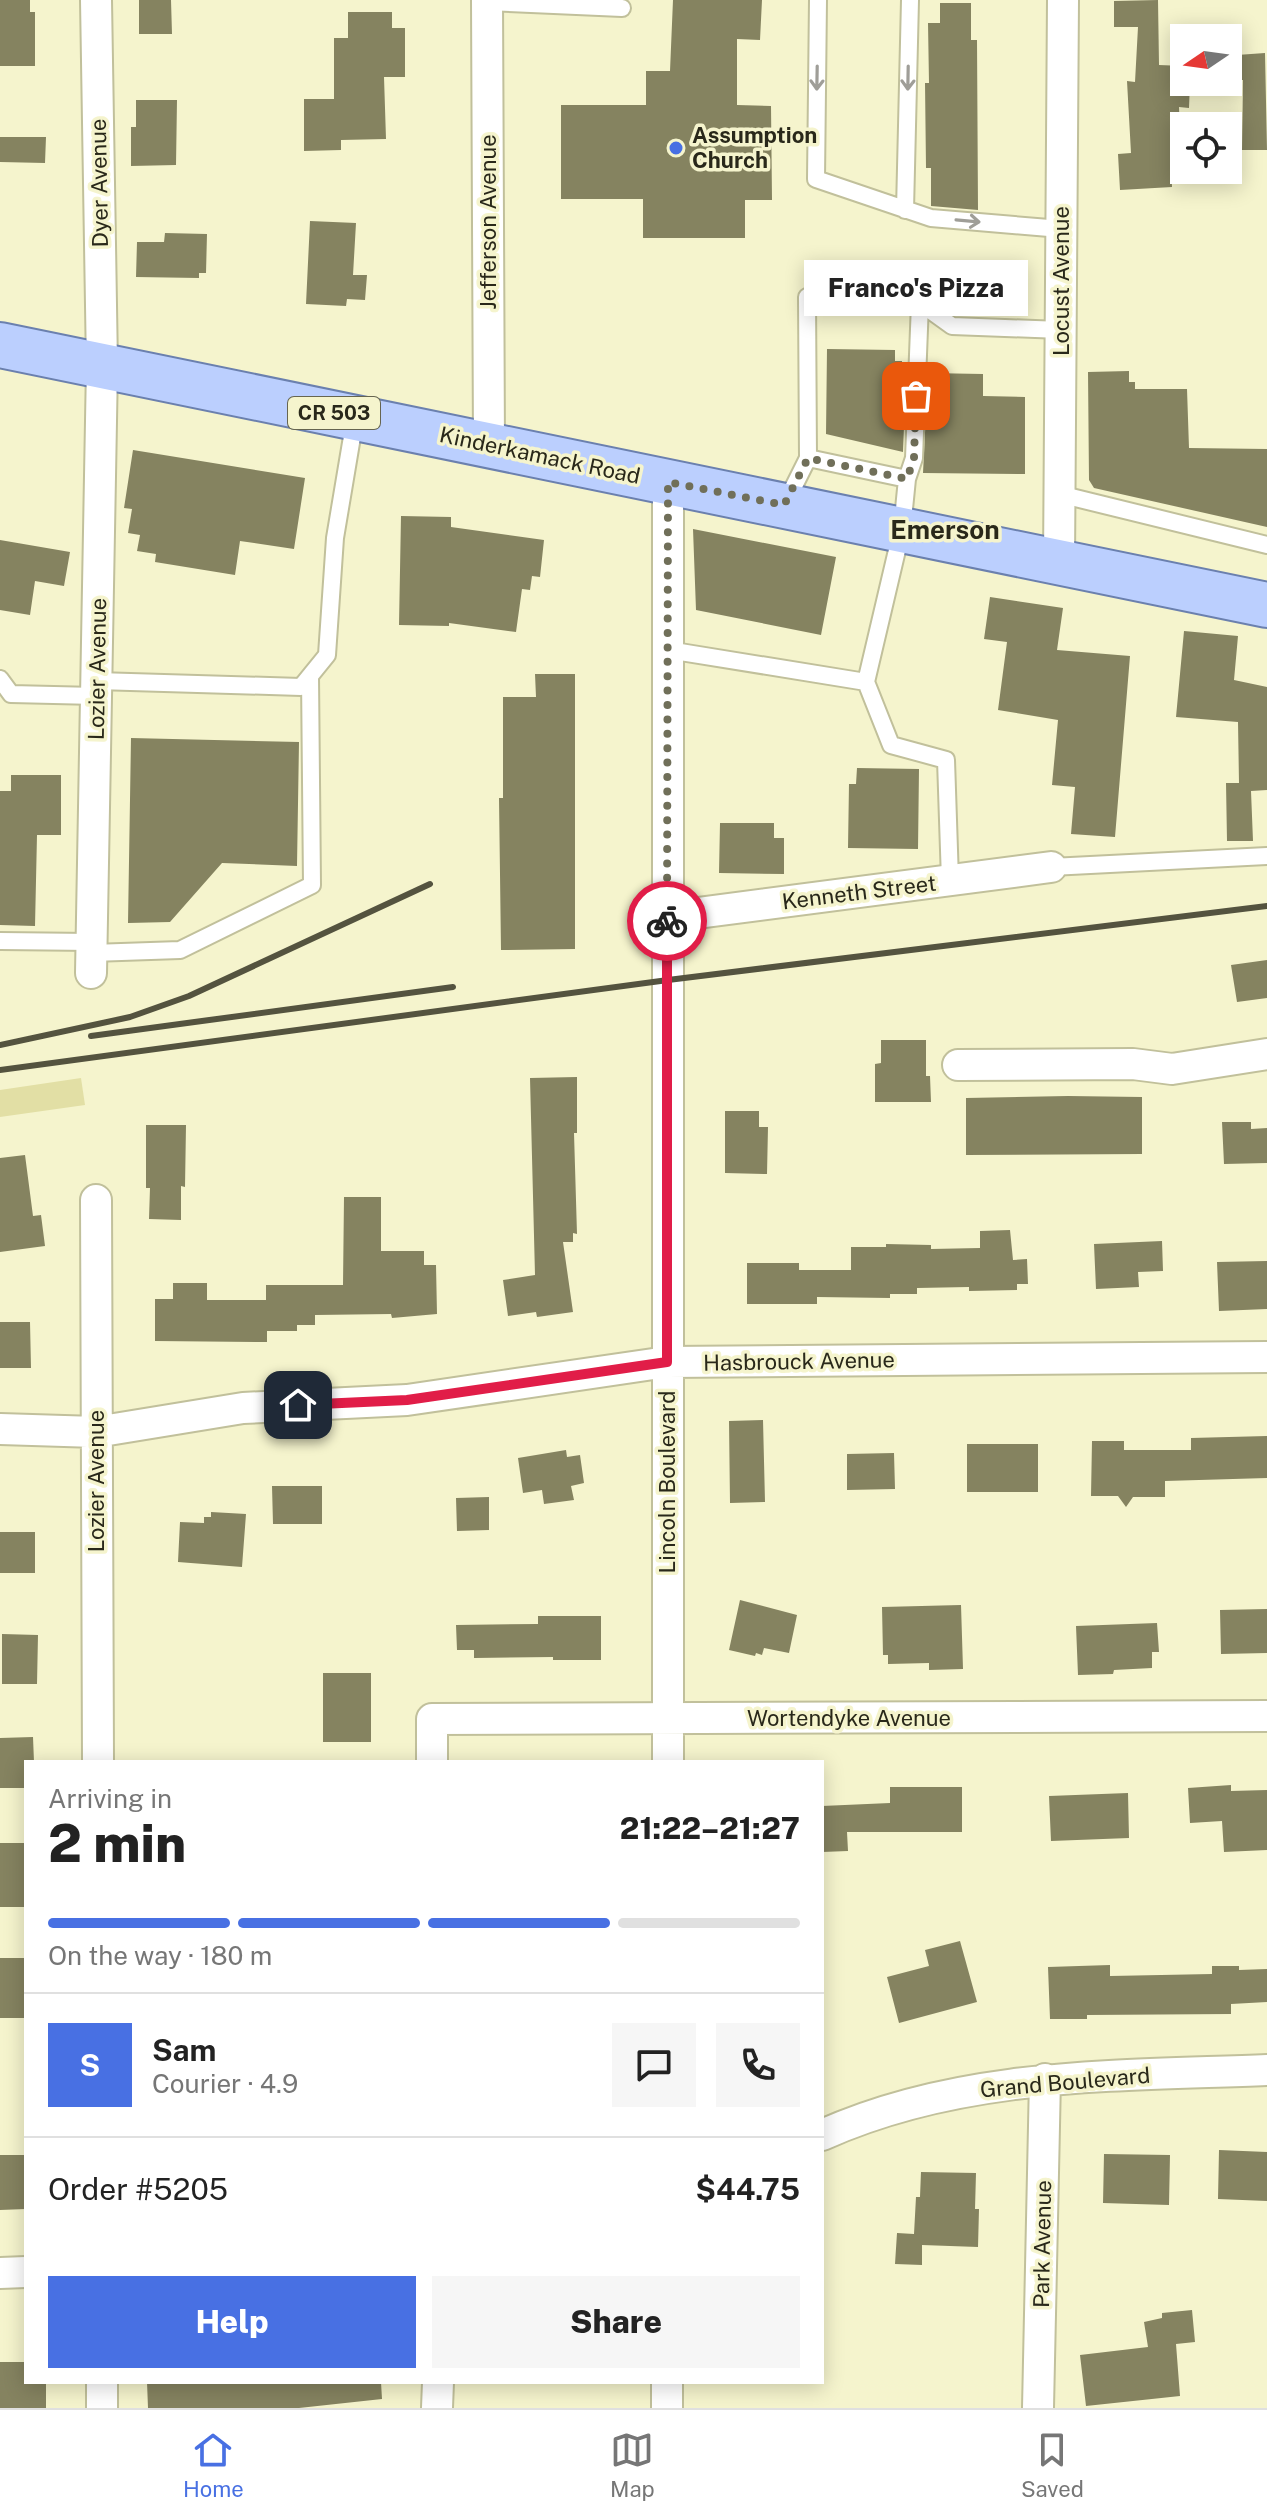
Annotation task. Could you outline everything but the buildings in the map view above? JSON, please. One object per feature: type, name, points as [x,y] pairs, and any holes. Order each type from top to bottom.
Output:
[{"type":"main road","name":"Kinderkamack Road","points":[[0,345],[1267,605]]},
{"type":"street","name":"Dyer Avenue","points":[[96,0],[102,366]]},
{"type":"street","name":"Locust Avenue","points":[[1059,562],[1063,0]]},
{"type":"street","name":"Jefferson Avenue","points":[[487,1],[489,445]]},
{"type":"street","name":"Lozier Avenue","points":[[91,956],[102,366]]},
{"type":"street","name":"Lincoln Boulevard","points":[[668,482],[668,1760]]},
{"type":"street","name":"Kenneth Street","points":[[667,917],[1051,867]]},
{"type":"street","points":[[958,1065],[1133,1064],[1172,1069],[1267,1054]]},
{"type":"street","name":"Lozier Avenue","points":[[96,1200],[98,1760]]},
{"type":"street","name":"Hasbrouck Avenue","points":[[0,1429],[96,1432],[243,1408],[407,1400],[667,1362],[1267,1357]]},
{"type":"street","name":"Wortendyke Avenue","points":[[432,1760],[432,1719],[1267,1716]]},
{"type":"street","name":"Grand Boulevard","points":[[824,2134],[904,2106],[977,2088],[1045,2079],[1267,2070]]},
{"type":"street","name":"Park Avenue","points":[[1038,2408],[1045,2079]]},
{"type":"street","points":[[0,2273],[24,2272]]},
{"type":"street","points":[[102,2384],[102,2408]]},
{"type":"street","points":[[437,2408],[438,2384]]},
{"type":"street","points":[[667,2384],[667,2408]]},
{"type":"lane","points":[[818,0],[816,179],[931,218],[1061,229]]},
{"type":"lane","points":[[905,210],[910,0]]},
{"type":"lane","points":[[487,1],[622,8]]},
{"type":"lane","points":[[784,505],[808,458],[807,297],[920,303],[952,326],[1061,330]]},
{"type":"lane","points":[[920,303],[914,458],[907,479],[902,529],[866,682],[891,745],[946,760],[950,880]]},
{"type":"lane","points":[[0,679],[11,694],[96,688],[301,687],[327,655],[335,538],[355,417]]},
{"type":"lane","points":[[808,458],[907,479]]},
{"type":"lane","points":[[1059,494],[1267,545]]},
{"type":"lane","points":[[668,650],[866,682]]},
{"type":"lane","points":[[0,941],[91,956],[180,950],[312,885],[310,676]]},
{"type":"lane","points":[[1051,867],[1267,856]]},
{"type":"shaded area","points":[[81,1078],[85,1105],[0,1117],[0,1090]]},
{"type":"railway","points":[[0,1045],[130,1017],[189,996],[430,884]]},
{"type":"railway","points":[[0,1070],[668,980],[1267,906]]},
{"type":"railway","points":[[91,1036],[453,987]]},
{"type":"way so far","points":[[667,921],[668,482],[784,505],[808,458],[907,479],[914,458],[916,396]]},
{"type":"place","name":"Assumption Church","points":[[676,148]]},
{"type":"place","name":"Franco's Pizza","points":[[916,396]]},
{"type":"district","name":"Emerson","points":[[945,529]]},
{"type":"route","points":[[298,1405],[407,1400],[667,1362],[667,921]]}]
